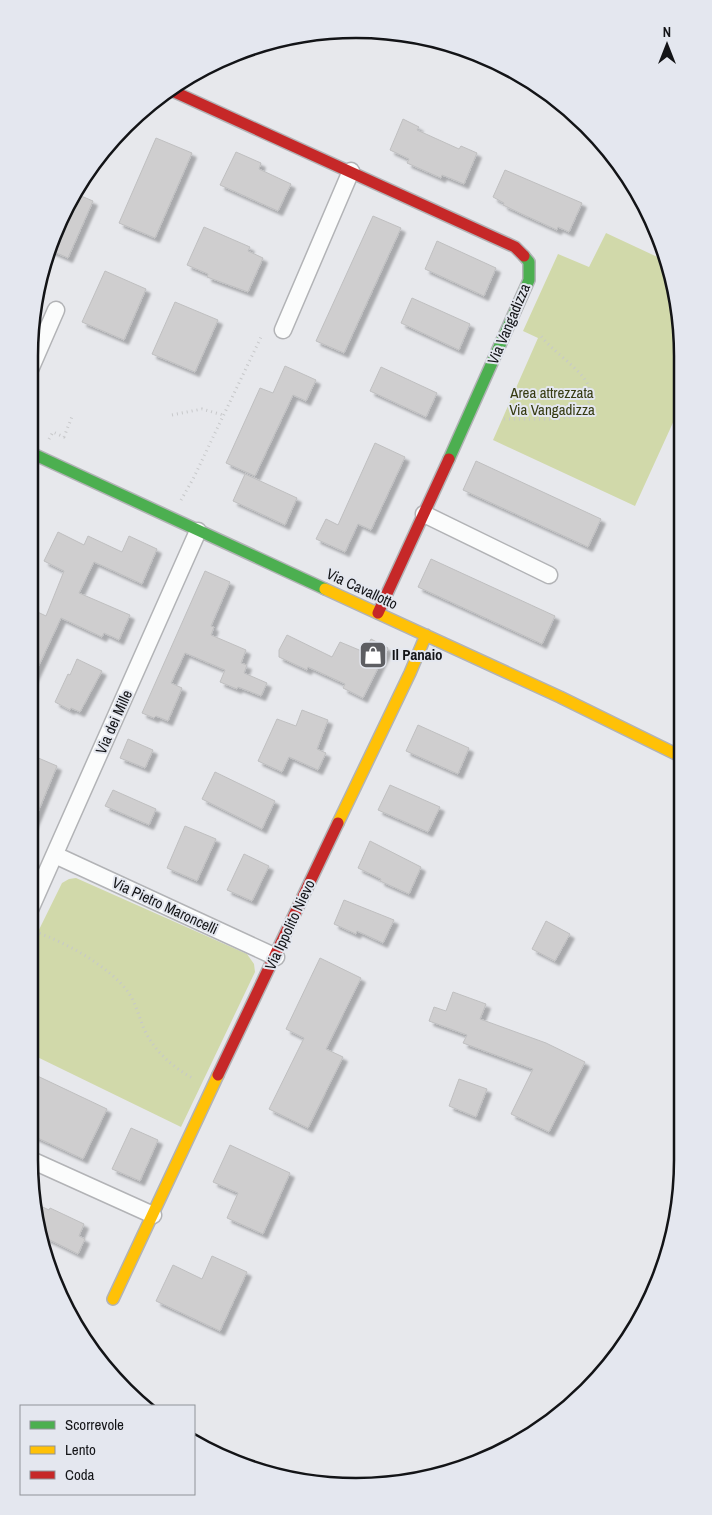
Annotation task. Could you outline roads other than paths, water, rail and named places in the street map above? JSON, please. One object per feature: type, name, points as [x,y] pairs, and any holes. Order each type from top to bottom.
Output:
[{"type":"street","name":"Via Vangadizza","points":[[176,93],[515,247],[529,262],[529,280],[378,613]]},
{"type":"street","points":[[283,330],[351,171]]},
{"type":"street","points":[[38,351],[56,310]]},
{"type":"street","name":"Via Cavallotto","points":[[38,456],[569,701],[674,752]]},
{"type":"street","points":[[424,514],[549,575]]},
{"type":"street","name":"Via dei Mille","points":[[38,892],[198,531]]},
{"type":"street","name":"Via Ippolito Nievo","points":[[113,1299],[410,673],[426,635]]},
{"type":"street","name":"Via Pietro Maroncelli","points":[[55,855],[276,956]]},
{"type":"street","points":[[38,1163],[153,1215]]},
{"type":"place","name":"Il Panaio","points":[[373,655]]},
{"type":"park label","name":"Area attrezzata Via Vangadizza","points":[[552,402]]}]
